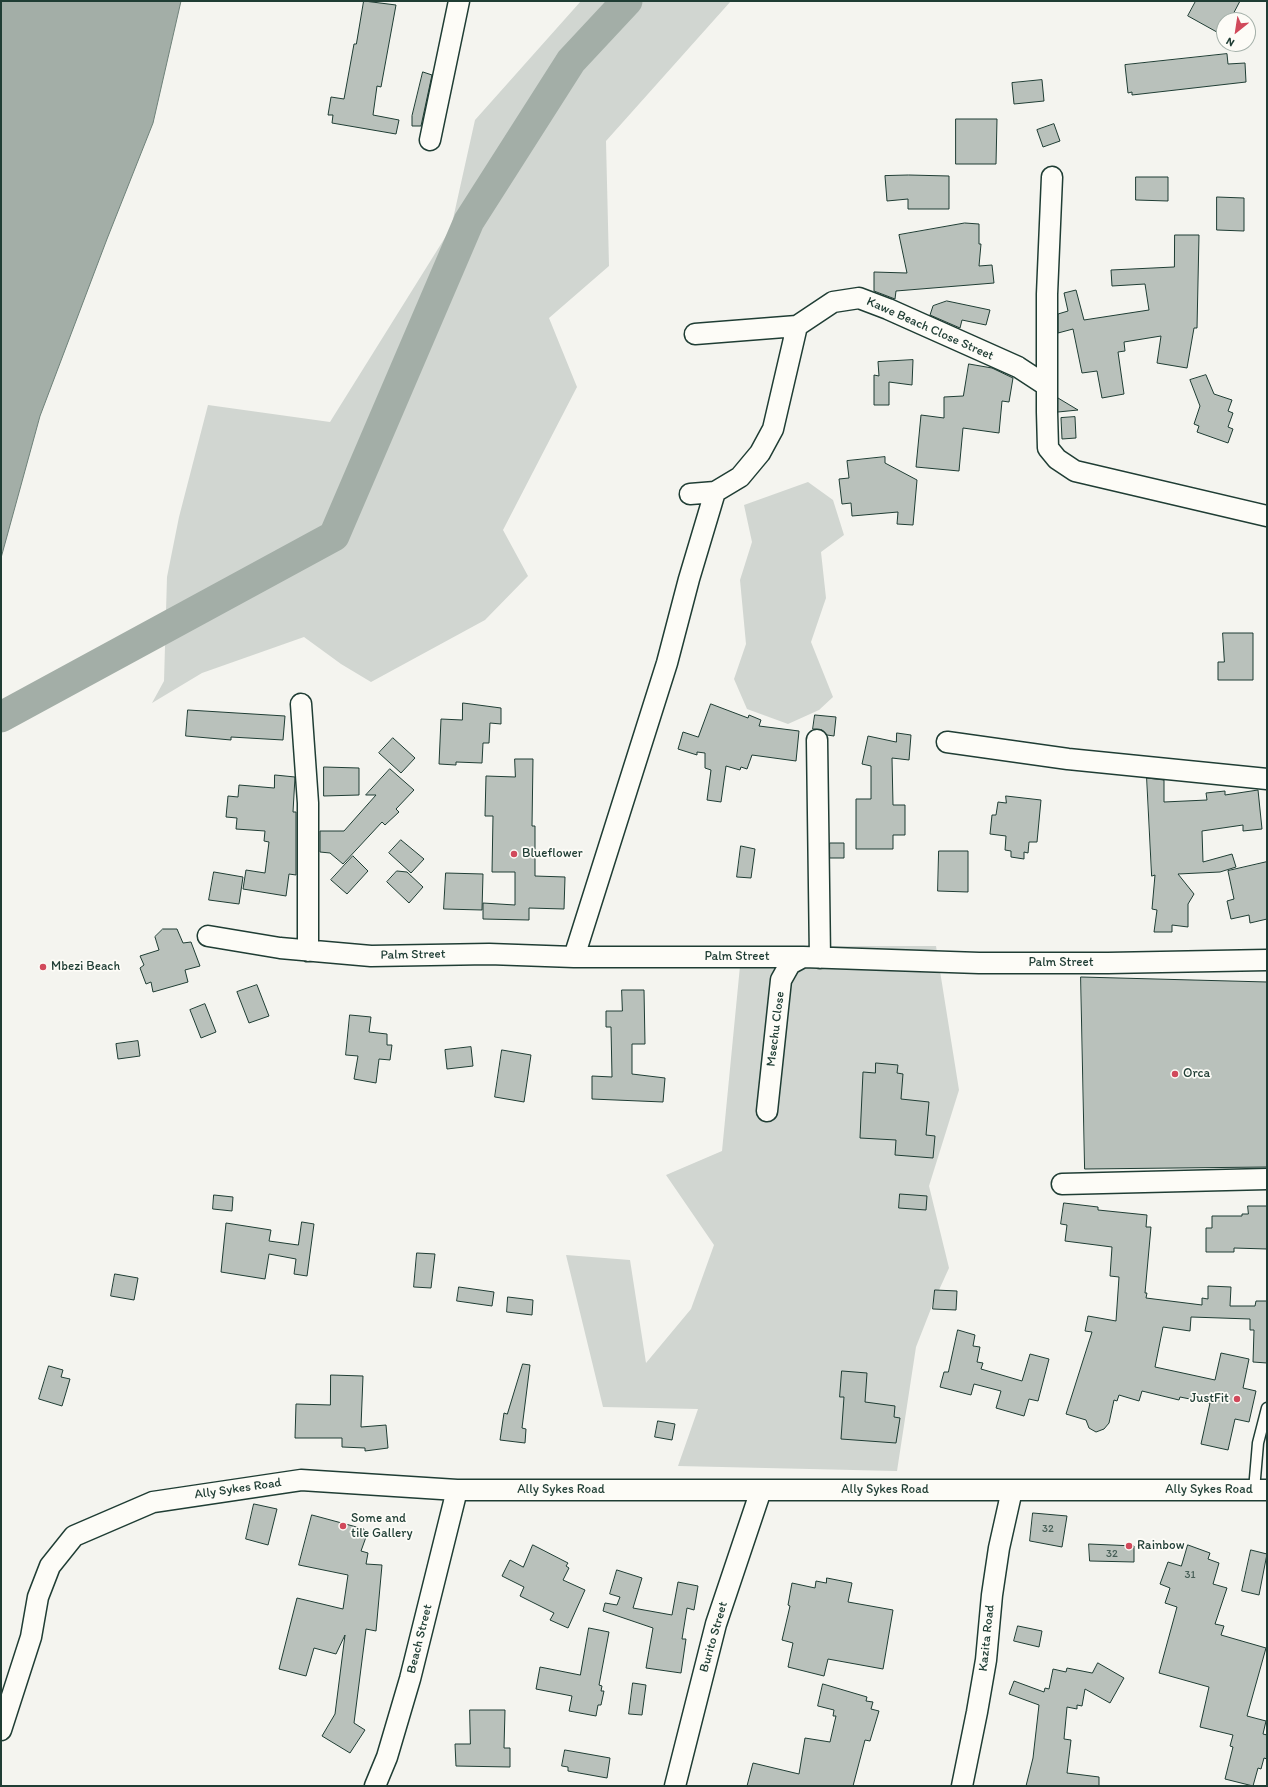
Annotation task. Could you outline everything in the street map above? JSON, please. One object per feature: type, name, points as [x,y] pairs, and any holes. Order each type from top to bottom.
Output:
[{"type":"street","points":[[430,140],[459,1]]},
{"type":"street","points":[[1052,177],[1047,294],[1048,448],[1057,459],[1075,471],[1267,516]]},
{"type":"street","name":"Kawe Beach Close Street","points":[[695,334],[797,326],[833,302],[859,298],[888,309],[1018,367],[1047,386]]},
{"type":"street","points":[[690,494],[715,492],[740,477],[760,453],[773,429],[797,326]]},
{"type":"street","points":[[574,957],[664,670],[715,492]]},
{"type":"street","points":[[301,704],[308,803],[308,951]]},
{"type":"street","points":[[811,958],[818,740]]},
{"type":"street","points":[[947,742],[1068,759],[1267,779]]},
{"type":"street","name":"Palm Street","points":[[208,936],[280,948],[371,956],[489,954],[574,957],[811,958],[979,963],[1100,963],[1267,960]]},
{"type":"street","name":"Msechu Close","points":[[766,1111],[782,980],[790,964],[811,958]]},
{"type":"street","points":[[1062,1184],[1267,1179]]},
{"type":"street","name":"Ally Sykes Road","points":[[1,1730],[31,1637],[38,1597],[50,1566],[74,1536],[154,1502],[301,1480],[457,1490],[1261,1490]]},
{"type":"street","name":"Beach Street","points":[[375,1786],[388,1757],[410,1679],[457,1490]]},
{"type":"street","name":"Burito Street","points":[[675,1786],[716,1624],[762,1490]]},
{"type":"street","name":"Kazita Road","points":[[962,1786],[978,1712],[986,1660],[993,1588],[1012,1490]]},
{"type":"lane","points":[[1261,1490],[1263,1443],[1267,1408]]},
{"type":"shaded area","points":[[1,1],[181,1],[153,123],[40,416],[1,558]]},
{"type":"shaded area","points":[[581,1],[731,1],[606,141],[609,266],[549,318],[577,387],[503,530],[528,576],[485,620],[371,682],[341,664],[304,637],[202,673],[152,703],[164,681],[167,577],[179,517],[208,405],[330,422],[451,228],[475,120]]},
{"type":"shaded area","points":[[808,482],[833,500],[844,535],[821,552],[826,598],[811,642],[833,697],[819,710],[788,724],[747,709],[734,679],[746,644],[740,580],[752,542],[744,505]]},
{"type":"shaded area","points":[[787,946],[936,946],[959,1090],[929,1186],[949,1268],[916,1347],[897,1471],[678,1466],[698,1409],[603,1407],[566,1255],[630,1260],[646,1363],[691,1309],[714,1245],[666,1175],[722,1151],[740,966],[771,950]]},
{"type":"building","points":[[364,1],[396,5],[381,87],[377,86],[373,115],[399,120],[396,134],[332,123],[333,115],[328,115],[331,97],[344,99]]},
{"type":"building","points":[[1196,1],[1240,1],[1234,12],[1216,12],[1216,32],[1188,16]]},
{"type":"building","points":[[1227,54],[1228,64],[1245,63],[1246,82],[1132,95],[1132,92],[1128,93],[1125,65]]},
{"type":"building","points":[[423,72],[432,75],[421,126],[412,126],[412,116]]},
{"type":"building","points":[[1042,80],[1044,101],[1014,104],[1012,83]]},
{"type":"building","points":[[956,119],[997,119],[996,164],[956,164]]},
{"type":"building","points":[[1054,124],[1060,141],[1043,147],[1037,130]]},
{"type":"building","points":[[885,176],[949,176],[949,209],[908,209],[908,199],[887,201]]},
{"type":"building","points":[[1136,177],[1168,177],[1168,201],[1136,200]]},
{"type":"building","points":[[1217,197],[1244,198],[1244,231],[1217,230]]},
{"type":"building","points":[[965,223],[979,224],[979,244],[981,244],[979,266],[992,265],[994,283],[896,291],[895,299],[874,291],[874,272],[907,273],[899,235]]},
{"type":"building","points":[[1175,235],[1199,235],[1197,328],[1194,328],[1187,368],[1157,363],[1161,336],[1124,342],[1125,351],[1118,352],[1124,394],[1102,398],[1097,371],[1082,373],[1073,329],[1058,333],[1058,314],[1068,311],[1064,293],[1076,290],[1084,320],[1149,310],[1145,284],[1112,286],[1111,270],[1174,267]]},
{"type":"building","points":[[947,301],[990,310],[986,325],[962,320],[960,328],[930,315],[933,306]]},
{"type":"building","points":[[913,360],[912,385],[889,382],[889,405],[874,405],[874,375],[879,376],[878,362]]},
{"type":"building","points":[[969,364],[992,368],[1013,378],[1009,402],[1002,401],[999,433],[963,428],[959,471],[916,467],[921,415],[944,418],[944,397],[963,396]]},
{"type":"building","points":[[1206,375],[1214,394],[1232,400],[1228,411],[1233,413],[1228,427],[1233,429],[1228,443],[1197,432],[1199,426],[1194,424],[1200,406],[1190,380]]},
{"type":"building","points":[[1058,398],[1078,410],[1058,412]]},
{"type":"building","points":[[1075,417],[1076,438],[1062,439],[1061,418]]},
{"type":"building","points":[[885,457],[885,463],[917,480],[913,525],[897,524],[898,512],[852,516],[851,503],[842,504],[839,479],[849,478],[847,461]]},
{"type":"building","points":[[1223,633],[1253,633],[1253,680],[1218,680],[1218,662],[1224,662]]},
{"type":"building","points":[[463,703],[501,708],[501,724],[490,723],[489,743],[483,743],[482,763],[456,762],[456,765],[439,764],[441,719],[462,720]]},
{"type":"building","points":[[711,704],[748,718],[749,715],[761,720],[759,726],[799,731],[796,761],[752,755],[747,769],[741,767],[740,770],[726,766],[721,802],[707,800],[711,770],[705,768],[705,753],[697,752],[697,755],[678,749],[683,732],[698,737]]},
{"type":"building","points":[[188,710],[285,716],[283,740],[231,737],[231,740],[186,736]]},
{"type":"building","points":[[815,715],[836,717],[834,736],[827,735],[822,730],[813,729]]},
{"type":"building","points":[[897,733],[911,735],[909,760],[892,758],[893,805],[905,805],[905,835],[893,835],[893,849],[856,849],[856,799],[871,799],[871,766],[862,764],[868,736],[896,742]]},
{"type":"building","points":[[393,738],[415,758],[401,773],[379,753]]},
{"type":"building","points":[[515,759],[533,759],[532,826],[535,826],[535,876],[565,877],[564,909],[529,908],[529,920],[483,919],[483,903],[515,905],[515,872],[492,872],[493,816],[485,816],[486,776],[515,777]]},
{"type":"building","points":[[324,767],[359,768],[359,795],[324,796]]},
{"type":"building","points":[[390,769],[414,790],[396,809],[399,812],[385,825],[382,822],[343,864],[330,853],[320,852],[320,831],[344,831],[376,795],[366,795]]},
{"type":"building","points":[[275,775],[295,777],[293,812],[296,812],[296,875],[289,874],[286,896],[243,889],[246,870],[265,873],[269,842],[264,841],[265,831],[236,829],[237,818],[226,817],[228,796],[238,797],[239,785],[274,788]]},
{"type":"building","points":[[1147,778],[1164,780],[1164,802],[1207,800],[1206,793],[1225,791],[1225,795],[1258,790],[1262,829],[1243,831],[1243,825],[1202,831],[1203,862],[1232,854],[1236,867],[1220,872],[1178,874],[1194,894],[1188,904],[1188,927],[1172,925],[1172,932],[1154,932],[1157,910],[1152,909],[1155,875],[1152,876]]},
{"type":"building","points":[[1006,796],[1041,800],[1037,842],[1029,842],[1028,853],[1024,852],[1024,859],[1011,857],[1011,851],[1005,850],[1006,836],[990,834],[992,815],[996,815],[998,802],[1006,803]]},
{"type":"building","points":[[401,840],[424,859],[411,873],[389,853]]},
{"type":"building","points":[[830,843],[844,843],[844,858],[830,858]]},
{"type":"building","points":[[741,846],[755,849],[751,878],[737,877]]},
{"type":"building","points":[[939,851],[968,851],[968,892],[938,891]]},
{"type":"building","points":[[353,856],[368,871],[347,894],[331,880]]},
{"type":"building","points":[[1267,862],[1267,919],[1250,923],[1249,915],[1231,919],[1227,901],[1234,899],[1228,871]]},
{"type":"building","points":[[397,871],[407,872],[423,887],[409,903],[387,882]]},
{"type":"building","points":[[214,872],[243,877],[239,904],[209,900]]},
{"type":"building","points":[[446,873],[483,874],[482,910],[444,909]]},
{"type":"building","points":[[163,929],[177,929],[183,943],[191,942],[200,966],[185,970],[188,982],[153,992],[151,982],[146,984],[140,968],[144,965],[140,956],[159,950],[155,937]]},
{"type":"building","name":"Orca","points":[[1081,977],[1267,982],[1267,1167],[1085,1169]]},
{"type":"building","points":[[257,985],[269,1016],[249,1023],[237,992]]},
{"type":"building","points":[[622,990],[644,990],[645,1044],[632,1044],[632,1074],[665,1078],[663,1102],[592,1099],[592,1076],[612,1077],[611,1027],[606,1027],[606,1011],[622,1011]]},
{"type":"building","points":[[205,1004],[216,1032],[201,1038],[190,1010]]},
{"type":"building","points":[[350,1015],[371,1017],[369,1032],[387,1034],[387,1045],[392,1045],[390,1060],[379,1059],[376,1083],[354,1079],[358,1056],[346,1055]]},
{"type":"building","points":[[138,1041],[140,1056],[118,1059],[116,1044]]},
{"type":"building","points":[[471,1047],[473,1066],[447,1069],[445,1050]]},
{"type":"building","points":[[502,1050],[531,1055],[524,1102],[495,1097]]},
{"type":"building","points":[[876,1063],[898,1065],[897,1073],[903,1074],[901,1099],[929,1102],[926,1135],[935,1136],[933,1158],[895,1155],[896,1140],[860,1138],[863,1072],[875,1073]]},
{"type":"building","points":[[900,1194],[927,1196],[926,1210],[899,1208]]},
{"type":"building","points":[[214,1195],[233,1197],[232,1211],[213,1209]]},
{"type":"building","points":[[1064,1203],[1098,1207],[1098,1210],[1147,1215],[1146,1227],[1151,1227],[1145,1293],[1147,1293],[1146,1298],[1202,1305],[1202,1298],[1208,1299],[1208,1286],[1231,1287],[1230,1306],[1255,1306],[1256,1301],[1267,1301],[1267,1363],[1253,1362],[1254,1330],[1250,1330],[1250,1319],[1191,1317],[1190,1331],[1163,1327],[1155,1367],[1215,1380],[1221,1353],[1249,1359],[1243,1388],[1256,1391],[1249,1422],[1235,1419],[1228,1450],[1201,1444],[1210,1403],[1180,1397],[1179,1400],[1142,1391],[1139,1401],[1119,1395],[1117,1401],[1114,1400],[1109,1423],[1104,1429],[1096,1432],[1089,1428],[1086,1420],[1066,1414],[1092,1332],[1085,1331],[1088,1316],[1116,1321],[1119,1277],[1110,1276],[1112,1247],[1065,1241],[1067,1225],[1061,1224]]},
{"type":"building","points":[[1248,1206],[1267,1206],[1267,1249],[1234,1248],[1234,1252],[1206,1252],[1206,1228],[1212,1228],[1212,1216],[1242,1216],[1242,1214],[1248,1214]]},
{"type":"building","points":[[302,1222],[314,1224],[307,1276],[294,1274],[296,1259],[269,1254],[265,1279],[221,1272],[226,1223],[271,1230],[269,1241],[298,1245]]},
{"type":"building","points":[[417,1253],[435,1254],[431,1288],[414,1287]]},
{"type":"building","points":[[115,1274],[138,1278],[134,1300],[111,1296]]},
{"type":"building","points":[[459,1287],[494,1292],[492,1306],[457,1301]]},
{"type":"building","points":[[935,1290],[957,1291],[956,1310],[933,1309]]},
{"type":"building","points":[[508,1297],[533,1300],[532,1315],[507,1312]]},
{"type":"building","points":[[958,1330],[975,1335],[973,1346],[980,1347],[977,1362],[983,1363],[981,1369],[1022,1381],[1030,1354],[1049,1359],[1038,1401],[1029,1399],[1024,1416],[996,1408],[1001,1391],[974,1384],[971,1395],[940,1387],[944,1372],[948,1372]]},
{"type":"building","points":[[523,1364],[530,1365],[522,1428],[526,1429],[525,1443],[500,1440],[504,1413],[507,1414]]},
{"type":"building","points":[[49,1366],[63,1370],[61,1377],[70,1379],[62,1406],[39,1399]]},
{"type":"building","points":[[842,1371],[867,1373],[865,1402],[895,1406],[894,1417],[900,1418],[896,1443],[841,1439],[844,1397],[840,1397]]},
{"type":"building","points":[[331,1375],[363,1376],[361,1427],[386,1425],[388,1448],[365,1451],[365,1448],[342,1447],[342,1438],[295,1438],[296,1404],[330,1405]]},
{"type":"building","points":[[658,1421],[675,1424],[672,1440],[655,1437]]},
{"type":"building","points":[[254,1504],[277,1509],[268,1545],[246,1539]]},
{"type":"building","points":[[1033,1513],[1067,1516],[1062,1547],[1030,1541]]},
{"type":"building","points":[[312,1515],[364,1529],[363,1534],[366,1537],[361,1551],[368,1553],[366,1564],[382,1565],[376,1631],[366,1629],[354,1723],[365,1730],[350,1753],[322,1736],[335,1714],[345,1635],[336,1654],[314,1648],[306,1676],[279,1669],[297,1598],[343,1609],[348,1575],[299,1565]]},
{"type":"building","points":[[1089,1544],[1134,1546],[1134,1562],[1090,1561]]},
{"type":"building","points":[[533,1545],[568,1563],[566,1566],[569,1568],[563,1580],[585,1590],[568,1628],[550,1620],[554,1613],[520,1596],[524,1587],[502,1576],[510,1560],[523,1567]]},
{"type":"building","points":[[1188,1545],[1210,1553],[1208,1559],[1219,1563],[1213,1584],[1227,1588],[1215,1624],[1224,1626],[1221,1635],[1266,1648],[1247,1716],[1266,1721],[1263,1734],[1267,1735],[1267,1759],[1264,1758],[1261,1769],[1258,1768],[1253,1786],[1225,1779],[1233,1747],[1230,1746],[1233,1735],[1200,1727],[1209,1687],[1159,1673],[1177,1607],[1165,1603],[1170,1588],[1160,1584],[1168,1562],[1181,1566]]},
{"type":"building","points":[[1251,1550],[1267,1554],[1259,1595],[1242,1591]]},
{"type":"building","points":[[617,1570],[642,1578],[633,1608],[672,1615],[678,1582],[698,1586],[694,1610],[687,1608],[682,1639],[686,1639],[681,1673],[646,1668],[653,1628],[603,1611],[605,1603],[617,1605],[620,1597],[610,1594]]},
{"type":"building","points":[[827,1578],[852,1583],[848,1602],[893,1610],[883,1669],[828,1659],[824,1676],[788,1667],[793,1643],[782,1640],[790,1606],[788,1605],[792,1583],[815,1588],[816,1581],[826,1583]]},
{"type":"building","points":[[1018,1626],[1042,1631],[1039,1647],[1014,1641]]},
{"type":"building","points":[[589,1628],[609,1632],[599,1685],[602,1686],[601,1691],[604,1691],[601,1705],[598,1705],[596,1716],[569,1711],[572,1696],[536,1689],[540,1667],[580,1675]]},
{"type":"building","points":[[1098,1663],[1124,1678],[1110,1703],[1085,1689],[1082,1706],[1077,1705],[1077,1709],[1067,1707],[1064,1739],[1071,1740],[1067,1773],[1099,1777],[1099,1786],[1026,1786],[1033,1758],[1039,1705],[1009,1694],[1014,1681],[1044,1692],[1045,1688],[1049,1689],[1053,1669],[1066,1672],[1067,1668],[1092,1673]]},
{"type":"building","points":[[633,1683],[646,1685],[642,1715],[629,1714]]},
{"type":"building","points":[[823,1684],[867,1697],[866,1701],[873,1702],[871,1709],[879,1711],[870,1741],[865,1740],[853,1786],[747,1786],[753,1763],[799,1774],[805,1738],[830,1742],[836,1716],[833,1716],[834,1710],[818,1706]]},
{"type":"building","points":[[470,1710],[505,1710],[504,1748],[510,1748],[510,1767],[456,1766],[455,1744],[470,1744]]},
{"type":"building","points":[[565,1750],[610,1758],[607,1778],[568,1771],[568,1767],[562,1766]]},
{"type":"waterway","points":[[1,717],[334,536],[469,221],[571,61],[627,1]]},
{"type":"place","name":"Blueflower","points":[[514,854]]},
{"type":"place","name":"Mbezi Beach","points":[[43,967]]},
{"type":"place","name":"Orca","points":[[1175,1074]]},
{"type":"place","name":"JustFit","points":[[1237,1399]]},
{"type":"place","name":"Some and tile Gallery","points":[[343,1526]]},
{"type":"place","name":"Rainbow","points":[[1129,1546]]}]
